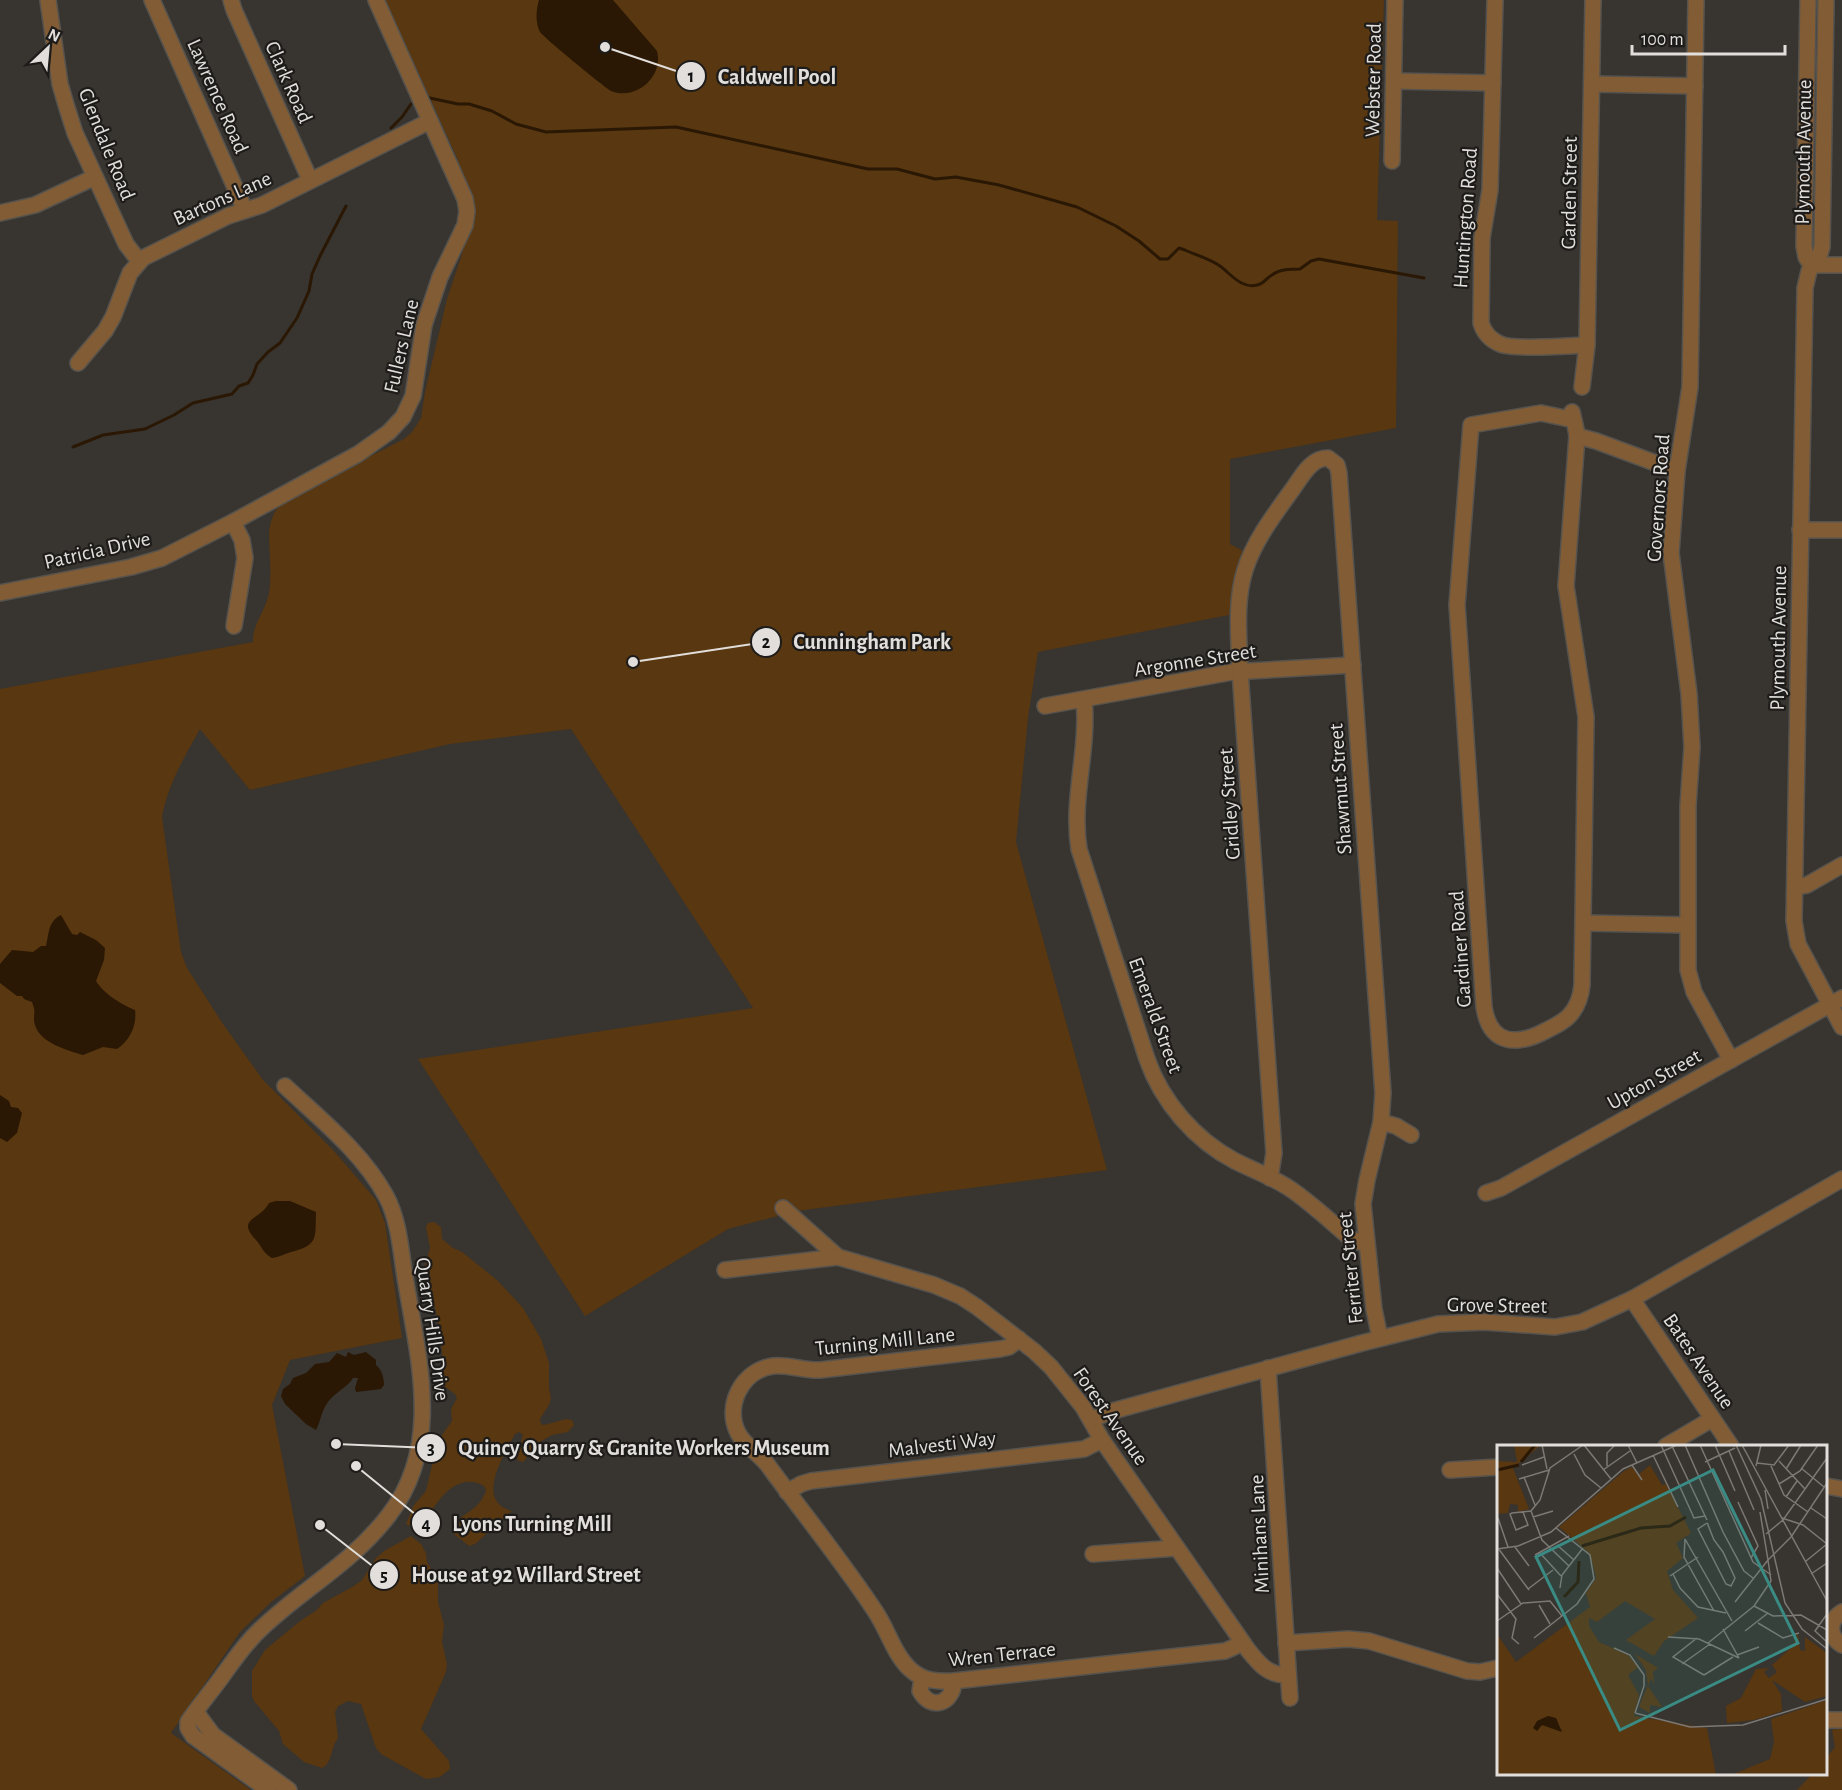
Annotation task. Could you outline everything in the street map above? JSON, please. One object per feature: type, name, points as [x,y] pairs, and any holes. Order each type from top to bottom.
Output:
[{"type":"street","name":"Glendale Road","points":[[48,0],[63,95],[75,133],[126,244],[139,261]]},
{"type":"street","name":"Lawrence Road","points":[[152,0],[245,210]]},
{"type":"street","name":"Clark Road","points":[[231,0],[310,180]]},
{"type":"street","name":"Fullers Lane","points":[[233,522],[374,443],[395,427],[406,411],[415,387],[426,315],[442,270],[460,237],[466,218],[465,199],[376,0]]},
{"type":"street","name":"Webster Road","points":[[1392,161],[1395,0]]},
{"type":"street","name":"Huntington Road","points":[[1494,0],[1490,190],[1482,238],[1481,318],[1483,329],[1491,338],[1506,346],[1587,345]]},
{"type":"street","name":"Garden Street","points":[[1582,387],[1587,345],[1593,0]]},
{"type":"street","name":"Governors Road","points":[[1696,0],[1690,387],[1677,471],[1671,553],[1689,694],[1692,747],[1688,806],[1687,962],[1691,984],[1731,1060]]},
{"type":"street","name":"Plymouth Avenue","points":[[1808,0],[1804,246],[1806,257],[1811,265]]},
{"type":"street","name":"Plymouth Avenue","points":[[1826,0],[1822,247],[1820,257],[1811,265],[1805,288],[1795,887],[1796,936],[1802,951],[1836,1002],[1842,1027]]},
{"type":"street","points":[[1394,81],[1492,83]]},
{"type":"street","points":[[1592,84],[1695,86]]},
{"type":"street","name":"Bartons Lane","points":[[139,261],[157,250],[245,210],[262,205],[430,121]]},
{"type":"street","points":[[0,213],[35,205],[95,177]]},
{"type":"street","points":[[78,363],[109,324],[128,278],[139,261]]},
{"type":"street","points":[[1811,265],[1842,265]]},
{"type":"street","name":"Gardiner Road","points":[[1541,413],[1573,416],[1577,436],[1566,577],[1568,604],[1587,717],[1582,985],[1580,998],[1570,1015],[1559,1024],[1527,1040],[1510,1040],[1494,1031],[1487,1020],[1484,1007],[1457,616],[1457,585],[1471,425],[1541,413]]},
{"type":"street","points":[[1577,436],[1677,471]]},
{"type":"street","name":"Shawmut Street","points":[[1328,458],[1335,462],[1339,469],[1383,1100],[1382,1122]]},
{"type":"street","name":"Gridley Street","points":[[1270,1178],[1274,1153],[1240,671],[1239,608],[1243,577],[1250,558],[1270,522],[1306,470],[1319,459],[1328,458]]},
{"type":"street","points":[[233,522],[242,540],[245,558],[234,626]]},
{"type":"street","name":"Patricia Drive","points":[[0,593],[152,562],[233,522]]},
{"type":"street","points":[[1800,530],[1842,531]]},
{"type":"street","name":"Argonne Street","points":[[1045,706],[1240,671],[1353,665]]},
{"type":"street","name":"Emerald Street","points":[[1084,700],[1085,721],[1077,822],[1079,849],[1151,1070],[1172,1106],[1200,1137],[1226,1156],[1291,1190],[1349,1237],[1358,1242],[1366,1242]]},
{"type":"street","points":[[1795,887],[1807,885],[1842,865]]},
{"type":"street","points":[[1584,923],[1687,925]]},
{"type":"street","name":"Upton Street","points":[[1486,1193],[1501,1188],[1836,1002]]},
{"type":"street","name":"Quarry Hills Drive","points":[[196,1712],[257,1632],[349,1559],[381,1526],[401,1499],[409,1483],[423,1426],[423,1399],[417,1349],[397,1230],[390,1204],[359,1158],[285,1086]]},
{"type":"street","points":[[1382,1122],[1396,1126],[1411,1135]]},
{"type":"street","name":"Ferriter Street","points":[[1380,1338],[1366,1242],[1364,1196],[1382,1122]]},
{"type":"street","name":"Grove Street","points":[[1091,1420],[1108,1412],[1268,1368],[1451,1322],[1569,1326],[1590,1319],[1632,1299],[1842,1179]]},
{"type":"street","name":"Forest Avenue","points":[[783,1208],[838,1257],[869,1264],[951,1292],[969,1301],[1051,1367],[1079,1401],[1102,1440],[1243,1643],[1267,1671],[1277,1675],[1288,1675]]},
{"type":"street","points":[[725,1270],[838,1257]]},
{"type":"street","points":[[869,1264],[895,1261]]},
{"type":"street","name":"Bates Avenue","points":[[1632,1299],[1730,1445]]},
{"type":"street","name":"Turning Mill Lane","points":[[787,1492],[763,1460],[746,1444],[735,1427],[733,1413],[735,1399],[741,1386],[756,1372],[775,1366],[812,1371],[1000,1349],[1009,1347],[1019,1339]]},
{"type":"street","name":"Minihans Lane","points":[[1268,1368],[1290,1698]]},
{"type":"street","points":[[1668,1445],[1712,1419]]},
{"type":"street","name":"Malvesti Way","points":[[787,1492],[811,1481],[1084,1449],[1102,1440]]},
{"type":"street","points":[[1450,1470],[1497,1467]]},
{"type":"street","points":[[1827,1486],[1842,1489]]},
{"type":"street","name":"Wren Terrace","points":[[787,1492],[877,1614],[902,1659],[922,1678],[954,1681],[1225,1651],[1243,1643]]},
{"type":"street","points":[[1093,1554],[1177,1548]]},
{"type":"street","points":[[1842,1612],[1834,1619],[1831,1629],[1834,1639],[1842,1645]]},
{"type":"street","points":[[1286,1643],[1362,1640],[1467,1671],[1480,1672],[1497,1668]]},
{"type":"street","points":[[922,1678],[920,1691],[924,1697],[934,1703],[943,1702],[950,1696],[954,1681]]},
{"type":"street","points":[[268,1790],[190,1733],[188,1725],[196,1712],[213,1735],[289,1790]]},
{"type":"shaded area","points":[[385,0],[1384,0],[1377,220],[1398,221],[1396,428],[1230,459],[1230,544],[1243,551],[1234,581],[1229,615],[1038,652],[1028,718],[1016,842],[1107,1170],[797,1211],[728,1229],[585,1316],[418,1059],[753,1008],[571,729],[450,744],[250,790],[200,729],[172,782],[162,817],[181,952],[187,968],[263,1080],[334,1151],[376,1200],[385,1223],[402,1338],[290,1360],[272,1405],[305,1576],[271,1602],[240,1632],[171,1733],[251,1790],[0,1790],[0,689],[253,642],[253,636],[269,593],[269,532],[277,508],[288,498],[404,439],[412,432],[421,418],[447,299],[472,214],[452,163],[458,160]]},
{"type":"shaded area","points":[[539,0],[613,0],[657,51],[658,61],[652,78],[638,90],[629,93],[620,93],[606,88],[540,32],[536,16]]},
{"type":"shaded area","points":[[61,915],[72,934],[77,935],[80,932],[96,940],[105,948],[104,960],[96,981],[113,998],[135,1010],[132,1032],[117,1049],[103,1047],[83,1055],[55,1045],[42,1037],[38,1031],[34,1022],[32,1002],[22,996],[17,996],[0,983],[0,964],[12,950],[33,952],[41,946],[46,946],[51,924]]},
{"type":"shaded area","points":[[0,1095],[9,1101],[11,1107],[18,1108],[22,1113],[17,1133],[7,1142],[0,1138]]},
{"type":"shaded area","points":[[290,1201],[316,1212],[316,1228],[314,1239],[307,1246],[272,1258],[250,1233],[248,1227],[249,1223],[269,1203]]},
{"type":"shaded area","points":[[434,1222],[441,1227],[442,1239],[497,1280],[523,1308],[541,1339],[549,1363],[551,1398],[540,1419],[541,1424],[566,1419],[572,1420],[574,1425],[568,1432],[552,1435],[540,1442],[523,1462],[516,1458],[523,1435],[519,1432],[515,1434],[499,1465],[493,1488],[495,1498],[501,1506],[512,1511],[475,1544],[469,1546],[454,1534],[452,1526],[478,1504],[486,1491],[484,1486],[473,1482],[463,1483],[445,1494],[437,1502],[421,1532],[406,1524],[414,1505],[426,1491],[439,1439],[452,1421],[451,1409],[457,1398],[441,1384],[443,1360],[438,1320],[426,1274],[425,1265],[430,1248],[426,1227],[428,1223]]},
{"type":"shaded area","points":[[348,1352],[354,1355],[366,1352],[376,1360],[384,1385],[381,1389],[356,1392],[358,1378],[353,1378],[328,1402],[316,1430],[306,1424],[285,1404],[281,1396],[283,1389],[290,1384],[293,1378],[306,1373],[315,1364],[329,1362],[337,1353],[346,1357]]},
{"type":"shaded area","points":[[411,1536],[421,1544],[426,1553],[427,1562],[438,1580],[438,1602],[444,1625],[442,1642],[447,1664],[446,1672],[421,1729],[449,1761],[450,1769],[440,1777],[426,1779],[381,1754],[376,1748],[361,1704],[348,1701],[338,1706],[335,1712],[338,1738],[326,1766],[322,1768],[304,1762],[283,1744],[279,1731],[254,1701],[252,1671],[265,1650],[323,1603],[362,1580],[376,1558],[384,1551]]},
{"type":"shaded area","points":[[1842,1728],[1842,1790],[1797,1790],[1811,1775],[1827,1775],[1827,1757],[1835,1747],[1832,1730]]},
{"type":"waterway","points":[[425,97],[469,104],[492,111],[516,124],[546,132],[676,127],[868,169],[897,169],[935,179],[956,177],[999,185],[1077,207],[1116,226],[1139,241],[1160,259],[1168,259],[1179,248],[1185,250],[1207,259],[1241,283],[1251,286],[1263,282],[1278,272],[1300,269],[1311,261],[1319,259],[1424,278]]},
{"type":"waterway","points":[[391,128],[411,104]]},
{"type":"waterway","points":[[73,447],[103,435],[145,429],[193,403],[232,394],[239,386],[248,383],[257,364],[280,343],[297,318],[309,291],[312,274],[346,206]]},
{"type":"place","name":"Caldwell Pool","points":[[605,47]]},
{"type":"place","name":"Cunningham Park","points":[[633,662]]},
{"type":"place","name":"Quincy Quarry & Granite Workers Museum","points":[[336,1444]]},
{"type":"place","name":"Lyons Turning Mill","points":[[356,1466]]},
{"type":"place","name":"House at 92 Willard Street","points":[[320,1525]]}]
